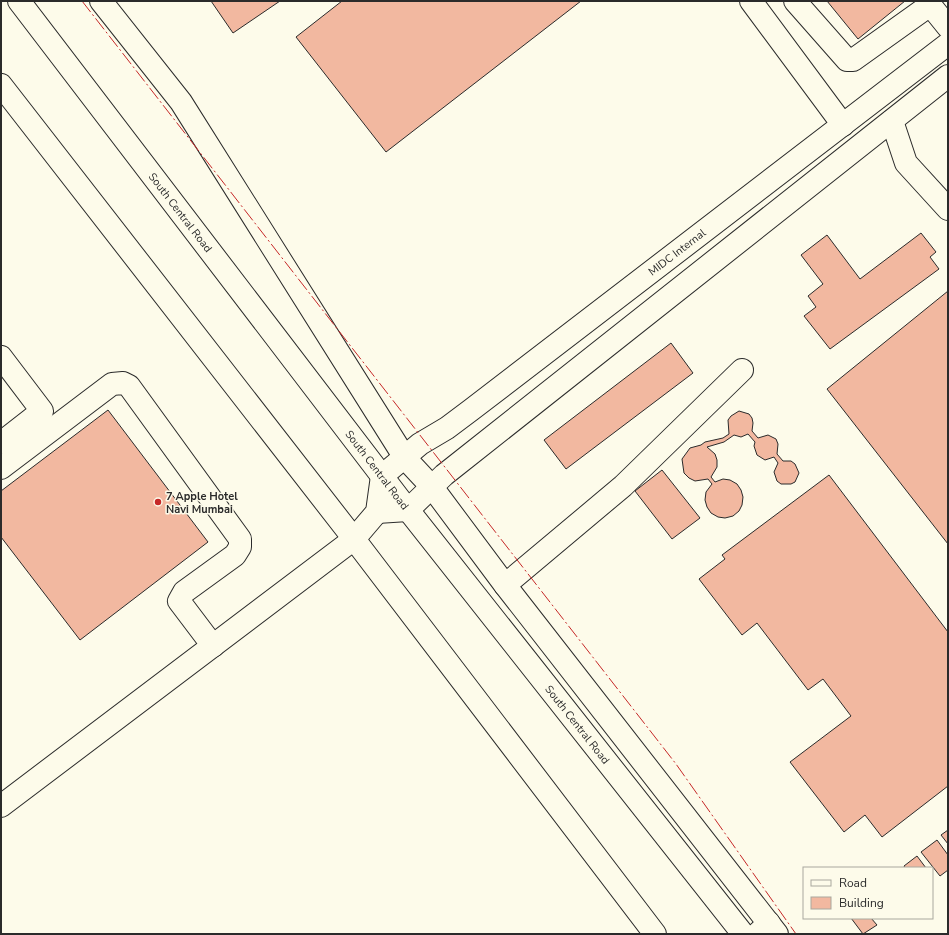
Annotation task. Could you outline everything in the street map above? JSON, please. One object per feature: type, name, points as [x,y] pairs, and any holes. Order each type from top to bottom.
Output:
[{"type":"street","name":"South Central Road","points":[[19,1],[408,510],[743,934]]},
{"type":"street","points":[[100,1],[181,102],[405,458],[432,487],[768,930]]},
{"type":"street","points":[[751,1],[843,125]]},
{"type":"street","points":[[795,1],[846,60],[850,60],[929,3],[948,27]]},
{"type":"street","name":"MIDC Internal","points":[[382,476],[420,444],[465,414],[948,44]]},
{"type":"street","points":[[377,512],[408,510],[444,475],[948,76]]},
{"type":"street","points":[[1,85],[354,539],[655,934]]},
{"type":"street","points":[[892,121],[906,163],[948,209]]},
{"type":"street","points":[[1,357],[42,411],[1,443]]},
{"type":"street","points":[[505,585],[623,486],[742,370]]},
{"type":"street","points":[[1,468],[112,384],[123,383],[129,386],[240,539],[240,547],[235,555],[184,592],[179,600],[213,646]]},
{"type":"street","points":[[1,806],[354,539],[377,512],[382,476]]},
{"type":"building","points":[[211,1],[280,1],[233,33]]},
{"type":"building","points":[[342,1],[581,1],[386,152],[296,37]]},
{"type":"building","points":[[827,1],[905,1],[858,39]]},
{"type":"building","points":[[921,233],[936,252],[930,257],[939,269],[830,349],[804,316],[816,307],[808,296],[823,284],[801,255],[827,235],[860,279]]},
{"type":"building","points":[[948,291],[948,544],[827,389]]},
{"type":"building","points":[[671,343],[693,373],[566,469],[544,440]]},
{"type":"building","points":[[108,410],[208,542],[80,640],[1,537],[1,491]]},
{"type":"building","points":[[739,411],[749,414],[752,418],[752,431],[758,438],[768,435],[776,439],[778,444],[777,454],[783,461],[791,461],[795,464],[799,473],[795,482],[791,484],[781,484],[777,481],[774,472],[778,463],[774,457],[765,460],[757,455],[754,446],[755,442],[748,434],[741,437],[734,435],[724,442],[707,447],[715,454],[717,460],[717,467],[711,477],[715,482],[723,479],[730,480],[737,484],[743,497],[742,505],[739,511],[733,516],[725,518],[718,517],[711,513],[705,500],[706,492],[712,484],[708,479],[695,481],[689,478],[684,473],[682,459],[690,448],[701,445],[705,442],[723,438],[729,434],[728,420]]},
{"type":"building","points":[[662,470],[700,518],[672,539],[635,491]]},
{"type":"building","points":[[829,475],[948,632],[948,786],[882,837],[865,815],[844,832],[790,762],[851,716],[823,679],[808,690],[757,623],[742,635],[699,579],[725,559],[722,555]]},
{"type":"building","points":[[948,830],[948,844],[941,835]]},
{"type":"building","points":[[937,840],[948,855],[948,870],[940,876],[921,852]]},
{"type":"building","points":[[917,856],[925,867],[904,867]]},
{"type":"building","points":[[852,919],[872,919],[877,925],[863,934]]},
{"type":"power","points":[[82,1],[676,764],[796,934]]},
{"type":"place","name":"7 Apple Hotel Navi Mumbai","points":[[158,502]]}]
